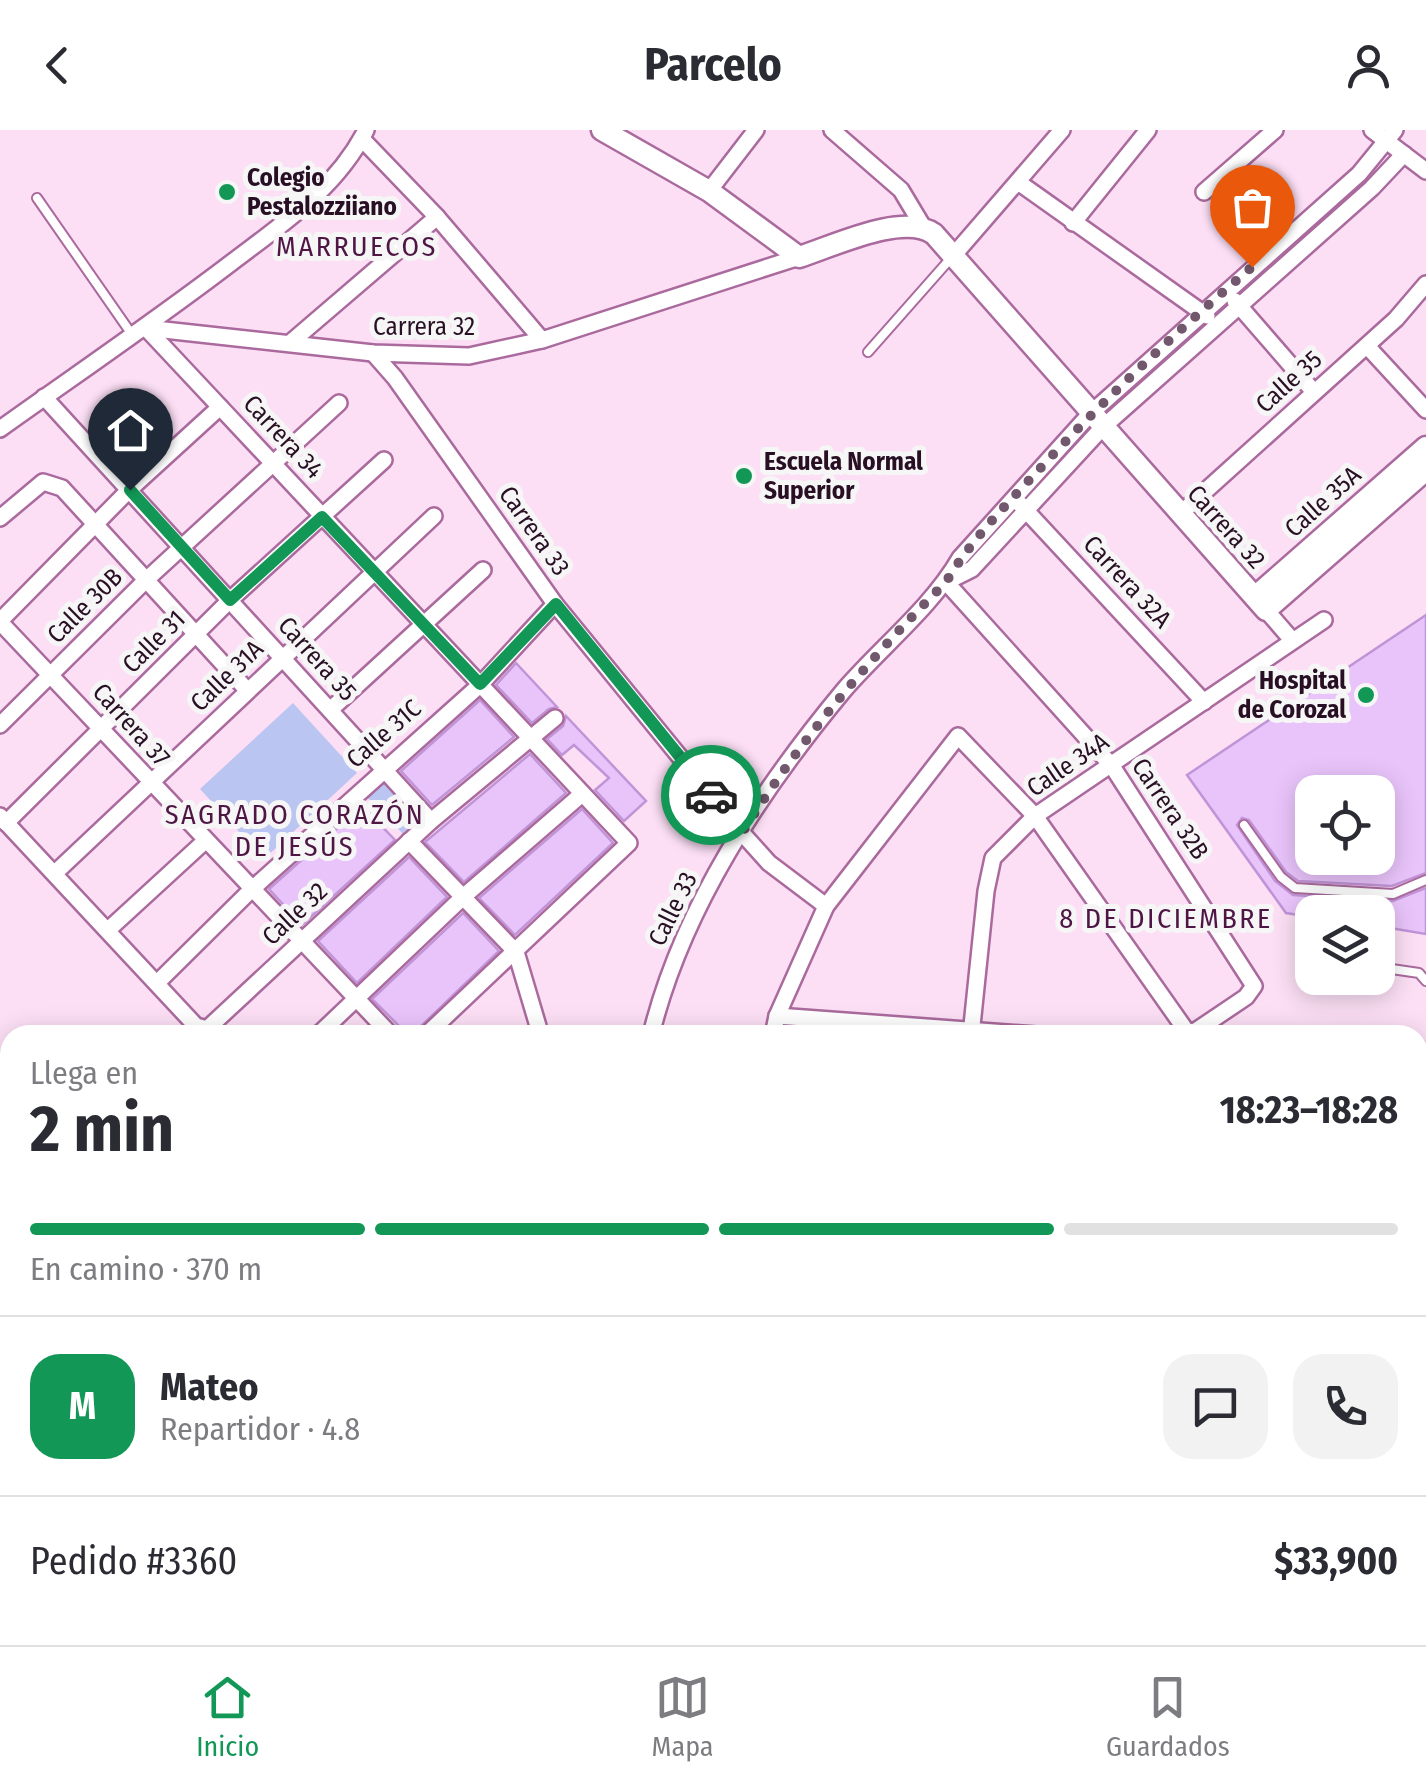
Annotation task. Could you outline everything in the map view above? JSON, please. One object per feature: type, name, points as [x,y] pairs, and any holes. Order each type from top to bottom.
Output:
[{"type":"street","points":[[602,130],[709,191],[799,256]]},
{"type":"street","points":[[709,191],[756,130]]},
{"type":"street","name":"Carrera 32","points":[[832,130],[901,190],[922,225],[954,256],[1292,640]]},
{"type":"street","points":[[954,256],[1062,130]]},
{"type":"street","points":[[1073,223],[1148,130]]},
{"type":"street","points":[[1204,192],[1275,130]]},
{"type":"street","points":[[1372,130],[1392,136],[1404,154],[1426,171]]},
{"type":"street","points":[[0,429],[140,332],[312,201],[353,156],[364,134],[542,340]]},
{"type":"street","name":"Calle 33","points":[[654,1025],[681,946],[742,833],[782,768],[846,689],[946,582],[960,558],[1014,497],[1096,421],[1202,312],[1359,174],[1392,136]]},
{"type":"street","name":"Calle 33","points":[[946,582],[972,569],[1026,510],[1096,421],[1217,326],[1404,154]]},
{"type":"street","points":[[1018,182],[1217,326]]},
{"type":"street","points":[[290,343],[438,217]]},
{"type":"street","name":"Carrera 32","points":[[140,332],[373,353],[469,356],[542,340],[901,224],[922,225]]},
{"type":"street","name":"Calle 35","points":[[1181,513],[1367,346],[1426,284]]},
{"type":"street","points":[[1226,290],[1314,392]]},
{"type":"street","name":"Carrera 34","points":[[140,332],[220,407],[629,844],[516,952]]},
{"type":"street","points":[[1367,346],[1426,410]]},
{"type":"street","name":"Carrera 33","points":[[373,353],[396,378],[556,604],[742,833],[769,862],[826,906]]},
{"type":"street","name":"Carrera 35","points":[[44,397],[431,821]]},
{"type":"street","name":"Calle 30B","points":[[0,725],[146,580],[339,403]]},
{"type":"street","points":[[0,622],[130,490],[220,407]]},
{"type":"street","name":"Calle 35A","points":[[1260,603],[1426,447]]},
{"type":"street","name":"Calle 31","points":[[3,820],[102,729],[230,600],[384,460]]},
{"type":"street","name":"Calle 35A","points":[[1260,603],[1426,470]]},
{"type":"street","points":[[0,518],[43,482],[62,488],[247,690]]},
{"type":"street","name":"Carrera 32A","points":[[1014,497],[1204,702]]},
{"type":"street","name":"Calle 31A","points":[[56,874],[434,516]]},
{"type":"street","points":[[330,710],[483,570]]},
{"type":"street","name":"Carrera 32B","points":[[946,582],[1112,766],[1254,986],[1246,997],[1204,1025]]},
{"type":"street","name":"Calle 31C","points":[[157,984],[251,890],[480,684],[556,604]]},
{"type":"street","name":"Calle 34A","points":[[973,1025],[986,892],[994,858],[1035,816],[1324,620]]},
{"type":"street","name":"Carrera 37","points":[[0,622],[379,1025]]},
{"type":"street","name":"Calle 32","points":[[212,1025],[431,821],[556,718]]},
{"type":"street","points":[[776,1025],[826,906],[958,736],[1035,816]]},
{"type":"street","points":[[329,1025],[463,897],[582,794]]},
{"type":"street","name":"Carrera 32B","points":[[1035,816],[1182,1025]]},
{"type":"street","points":[[3,820],[157,984]]},
{"type":"street","points":[[409,841],[516,952],[538,1025]]},
{"type":"street","points":[[108,930],[205,842]]},
{"type":"street","points":[[437,1025],[516,952]]},
{"type":"street","name":"Calle 32","points":[[157,984],[195,1025]]},
{"type":"street","points":[[777,1016],[880,1025]]},
{"type":"lane","points":[[37,198],[140,332]]},
{"type":"lane","points":[[868,352],[954,256]]},
{"type":"lane","points":[[1244,824],[1282,877],[1295,888],[1393,894],[1426,880]]},
{"type":"lane","points":[[1395,969],[1419,973],[1426,980]]},
{"type":"shaded area","points":[[293,703],[357,773],[264,859],[200,789]]},
{"type":"shaded area","points":[[381,776],[421,818],[403,834],[364,794]]},
{"type":"building","name":"Hospital de Corozal","points":[[1426,615],[1426,873],[1392,886],[1298,881],[1286,872],[1249,820],[1242,818],[1237,825],[1275,881],[1295,895],[1295,914],[1286,913],[1187,775]]},
{"type":"building","points":[[516,663],[557,707],[532,723],[496,685]]},
{"type":"building","points":[[480,700],[514,737],[432,805],[401,771]]},
{"type":"building","points":[[566,716],[646,801],[624,821],[595,790],[609,778],[574,745],[562,755],[547,739],[563,726]]},
{"type":"building","points":[[530,754],[566,793],[464,882],[425,842]]},
{"type":"building","points":[[362,806],[395,840],[302,925],[269,889]]},
{"type":"building","points":[[582,809],[613,843],[515,935],[479,898]]},
{"type":"building","points":[[409,857],[447,897],[357,983],[318,941]]},
{"type":"building","name":"Hospital de Corozal","points":[[1426,888],[1426,934],[1395,929],[1395,900]]},
{"type":"building","points":[[463,913],[499,951],[422,1025],[398,1025],[372,999]]},
{"type":"way so far","points":[[711,795],[742,833],[782,768],[824,716],[946,582],[960,558],[1014,497],[1090,414],[1252,267]]},
{"type":"place","name":"Colegio Pestalozziiano","points":[[227,192]]},
{"type":"place","name":"Escuela Normal Superior","points":[[744,476]]},
{"type":"place","name":"Hospital de Corozal","points":[[1366,695]]},
{"type":"district","name":"MARRUECOS","points":[[357,246]]},
{"type":"district","name":"SAGRADO CORAZÓN DE JESÚS","points":[[295,830]]},
{"type":"district","name":"8 DE DICIEMBRE","points":[[1166,918]]},
{"type":"route","points":[[130,490],[230,600],[322,517],[480,684],[556,604],[711,795]]}]
